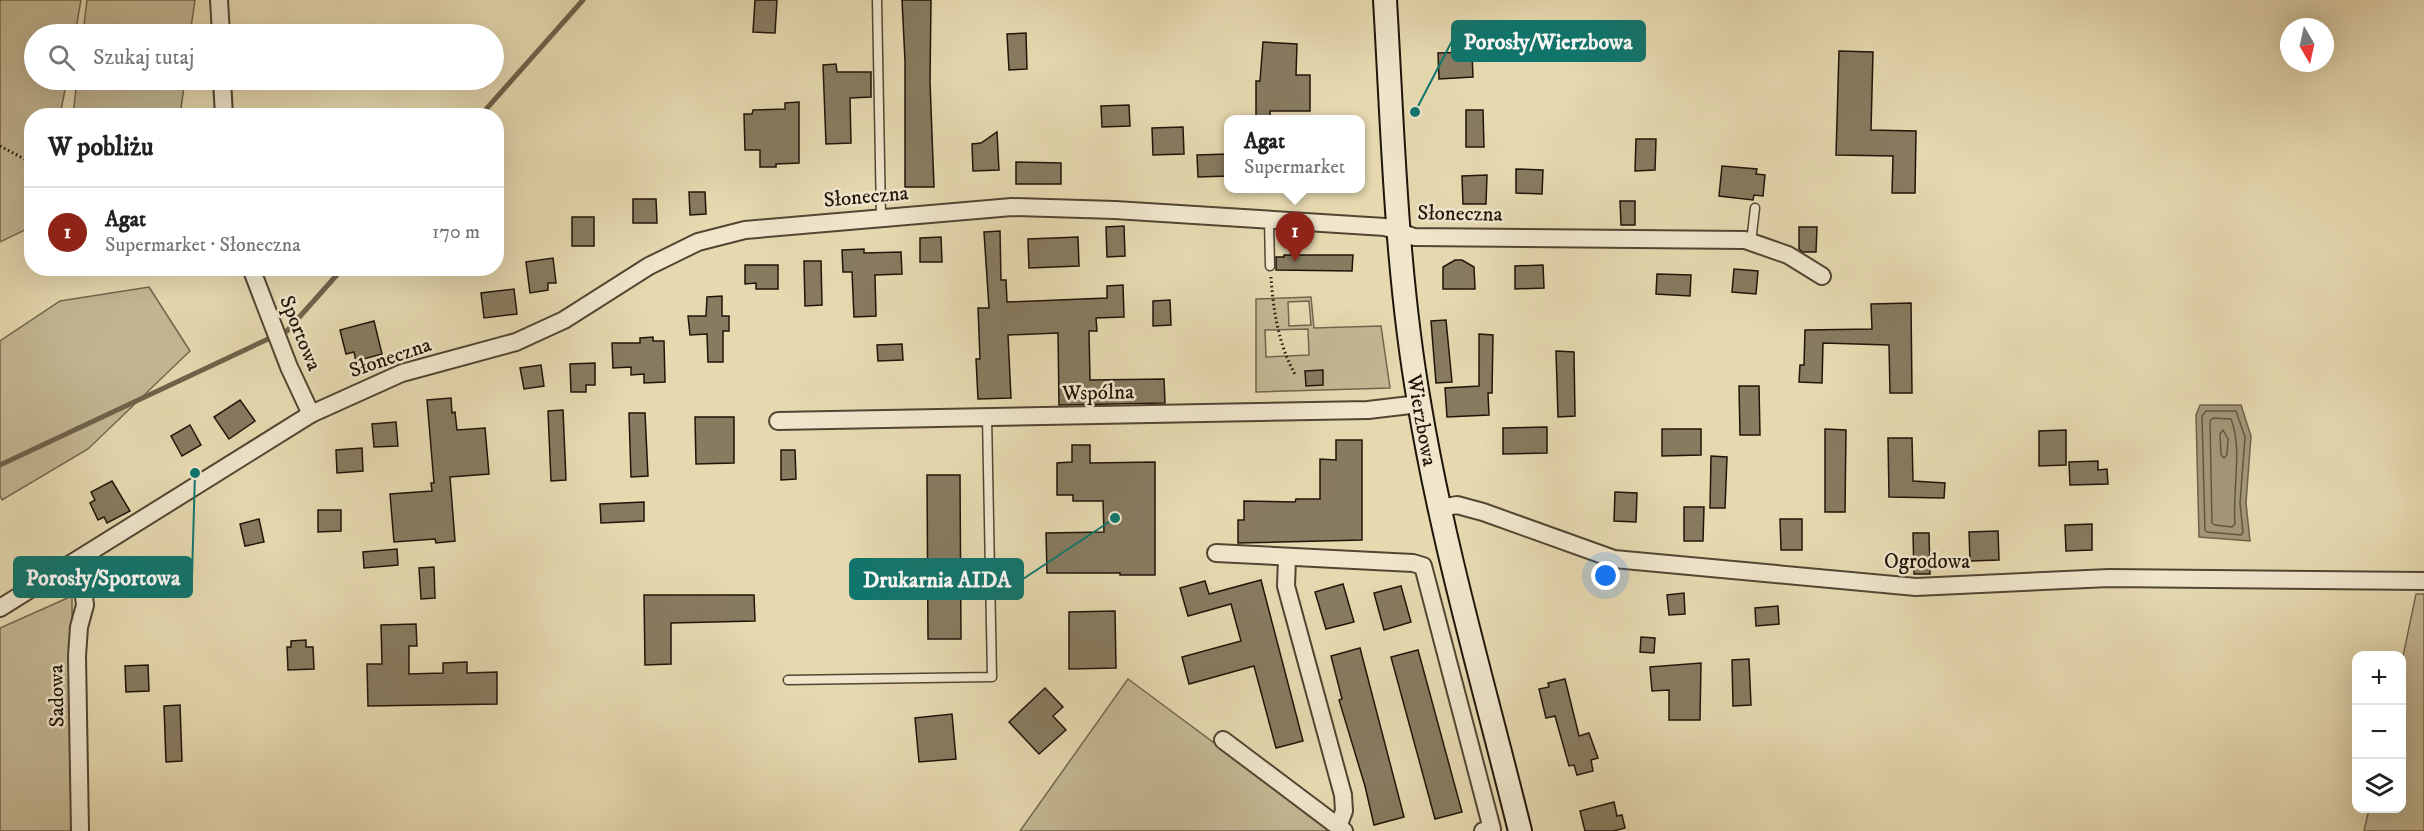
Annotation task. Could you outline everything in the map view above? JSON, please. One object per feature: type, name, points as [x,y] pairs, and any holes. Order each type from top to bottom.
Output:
[{"type":"street","points":[[219,0],[220,24]]},
{"type":"street","name":"Wierzbowa","points":[[1385,0],[1398,232],[1406,319],[1419,404],[1452,559],[1519,827]]},
{"type":"street","points":[[223,90],[224,108]]},
{"type":"street","name":"Słoneczna","points":[[0,608],[311,414],[402,373],[526,338],[564,320],[649,266],[698,242],[745,230],[1012,207],[1115,210],[1384,227],[1414,237],[1745,240],[1788,255],[1822,276]]},
{"type":"street","name":"Sportowa","points":[[254,276],[289,366],[311,414]]},
{"type":"street","name":"Wspólna","points":[[778,421],[1368,410],[1419,404]]},
{"type":"street","name":"Ogrodowa","points":[[1440,508],[1457,505],[1483,512],[1614,559],[1916,587],[2109,578],[2424,581]]},
{"type":"street","points":[[1216,554],[1413,563],[1423,566],[1452,559]]},
{"type":"street","points":[[1223,740],[1341,829],[1344,811],[1343,795],[1286,586],[1287,558]]},
{"type":"street","name":"Sadowa","points":[[70,564],[83,589],[85,605],[77,656],[80,831]]},
{"type":"street","points":[[1423,566],[1487,830],[1519,827]]},
{"type":"lane","points":[[877,0],[881,217]]},
{"type":"lane","points":[[1751,242],[1755,208]]},
{"type":"lane","points":[[1269,220],[1270,266]]},
{"type":"lane","points":[[788,680],[992,677],[987,416]]},
{"type":"path","points":[[0,146],[24,159]]},
{"type":"path","points":[[1270,266],[1272,298],[1284,357],[1296,376]]},
{"type":"shaded area","points":[[0,0],[81,0],[77,24],[24,24],[24,90],[65,90],[61,108],[24,108],[24,230],[0,242]]},
{"type":"shaded area","points":[[87,0],[195,0],[191,24],[84,24]]},
{"type":"shaded area","points":[[76,90],[184,90],[181,108],[74,108]]},
{"type":"shaded area","points":[[149,287],[190,351],[88,449],[2,500],[0,495],[0,341],[60,301]]},
{"type":"shaded area","points":[[1311,297],[1314,328],[1381,326],[1390,388],[1256,392],[1256,299]],"holes":[[[1309,301],[1311,325],[1289,326],[1288,302]],[[1308,329],[1309,355],[1266,357],[1265,330]]]},
{"type":"shaded area","points":[[2416,594],[2424,594],[2424,831],[2364,831],[2368,813],[2406,813],[2406,651],[2404,651]]},
{"type":"shaded area","points":[[72,596],[73,831],[0,831],[0,628]]},
{"type":"shaded area","points":[[1128,679],[1333,831],[1020,831]]},
{"type":"water","points":[[2200,405],[2241,405],[2251,436],[2246,503],[2250,541],[2199,537],[2196,415]]},
{"type":"building","points":[[755,0],[777,0],[775,33],[753,32]]},
{"type":"building","points":[[902,0],[931,0],[930,82],[934,187],[905,187],[905,61]]},
{"type":"building","points":[[1026,33],[1027,69],[1009,70],[1007,34]]},
{"type":"building","points":[[1263,42],[1297,44],[1296,75],[1310,75],[1310,111],[1270,111],[1270,115],[1256,115],[1256,81],[1260,81]]},
{"type":"building","points":[[1839,51],[1873,52],[1871,130],[1916,131],[1915,193],[1892,193],[1893,156],[1836,155]]},
{"type":"building","points":[[1472,52],[1473,77],[1439,79],[1438,53]]},
{"type":"building","points":[[836,64],[837,72],[871,72],[871,97],[850,98],[851,143],[826,144],[823,65]]},
{"type":"building","points":[[799,102],[799,163],[760,167],[760,150],[745,150],[744,114],[752,114],[753,110],[785,109],[785,103]]},
{"type":"building","points":[[1129,105],[1130,126],[1102,127],[1101,106]]},
{"type":"building","points":[[1466,110],[1483,110],[1484,147],[1466,147]]},
{"type":"building","points":[[1183,127],[1184,154],[1153,155],[1152,128]]},
{"type":"building","points":[[997,132],[999,170],[973,171],[972,144],[981,143]]},
{"type":"building","points":[[1636,139],[1656,139],[1655,170],[1635,171]]},
{"type":"building","points":[[1224,154],[1224,176],[1198,177],[1197,155]]},
{"type":"building","points":[[1016,162],[1061,163],[1061,184],[1016,184]]},
{"type":"building","points":[[1722,166],[1757,169],[1756,174],[1765,175],[1763,196],[1754,195],[1753,200],[1719,196]]},
{"type":"building","points":[[1516,169],[1543,170],[1542,194],[1516,193]]},
{"type":"building","points":[[1487,175],[1486,204],[1463,204],[1462,176]]},
{"type":"building","points":[[689,192],[705,192],[706,214],[690,215]]},
{"type":"building","points":[[633,199],[656,199],[657,223],[633,223]]},
{"type":"building","points":[[1620,201],[1635,201],[1635,225],[1621,225]]},
{"type":"building","points":[[572,217],[594,217],[594,246],[572,246]]},
{"type":"building","points":[[1124,226],[1125,256],[1107,257],[1106,227]]},
{"type":"building","points":[[1799,227],[1817,227],[1816,252],[1803,252],[1799,249]]},
{"type":"building","points":[[1000,231],[1001,280],[1006,280],[1007,302],[1107,298],[1107,286],[1123,285],[1124,317],[1096,318],[1097,331],[1089,331],[1090,380],[1164,379],[1165,403],[1059,405],[1058,333],[1008,335],[1011,398],[978,399],[976,359],[980,359],[978,308],[989,308],[984,232]]},
{"type":"building","points":[[941,237],[942,262],[920,262],[920,238]]},
{"type":"building","points":[[1078,237],[1079,266],[1029,268],[1028,239]]},
{"type":"building","points":[[864,249],[864,253],[901,252],[902,274],[875,275],[876,316],[854,317],[852,272],[843,272],[842,250]]},
{"type":"building","points":[[1284,255],[1353,255],[1352,271],[1276,270],[1276,257],[1284,257]]},
{"type":"building","points":[[553,258],[556,283],[548,283],[548,290],[530,293],[526,262]]},
{"type":"building","points":[[1455,260],[1462,260],[1474,267],[1475,289],[1443,289],[1443,267]]},
{"type":"building","points":[[804,261],[821,261],[822,305],[805,306]]},
{"type":"building","points":[[745,265],[778,265],[778,289],[756,289],[756,283],[745,284]]},
{"type":"building","points":[[1543,265],[1544,288],[1515,289],[1515,266]]},
{"type":"building","points":[[1734,269],[1758,271],[1756,294],[1732,292]]},
{"type":"building","points":[[1657,274],[1691,275],[1690,296],[1656,294]]},
{"type":"building","points":[[514,289],[517,314],[484,318],[481,293]]},
{"type":"building","points":[[722,296],[722,316],[729,316],[729,331],[723,331],[723,362],[708,362],[707,334],[690,335],[688,316],[706,316],[707,297]]},
{"type":"building","points":[[1170,300],[1171,325],[1153,326],[1153,301]]},
{"type":"building","points":[[1911,303],[1912,393],[1890,393],[1889,345],[1823,343],[1822,383],[1799,382],[1800,365],[1804,365],[1805,330],[1872,329],[1871,304]]},
{"type":"building","points":[[1446,320],[1452,382],[1436,383],[1431,321]]},
{"type":"building","points":[[374,321],[382,354],[356,361],[354,352],[346,354],[340,330]]},
{"type":"building","points":[[1479,334],[1493,335],[1492,393],[1488,393],[1489,415],[1447,417],[1445,388],[1479,386]]},
{"type":"building","points":[[653,337],[653,341],[664,341],[665,382],[644,383],[644,374],[631,375],[631,367],[613,368],[612,343],[640,343],[640,338]]},
{"type":"building","points":[[902,344],[903,360],[878,361],[877,345]]},
{"type":"building","points":[[1556,351],[1574,352],[1575,416],[1558,417]]},
{"type":"building","points":[[595,363],[595,385],[586,385],[586,392],[571,392],[570,364]]},
{"type":"building","points":[[541,365],[544,386],[524,389],[520,368]]},
{"type":"building","points":[[1323,370],[1323,385],[1306,386],[1305,371]]},
{"type":"building","points":[[1739,386],[1759,386],[1760,435],[1740,435]]},
{"type":"building","points":[[451,398],[457,430],[485,428],[489,474],[450,477],[455,541],[436,543],[435,539],[394,542],[390,494],[432,491],[431,483],[434,483],[427,400]]},
{"type":"building","points":[[240,400],[255,421],[229,439],[214,417]]},
{"type":"building","points":[[563,410],[566,480],[551,481],[548,411]]},
{"type":"building","points":[[629,413],[645,413],[648,476],[631,477]]},
{"type":"building","points":[[695,417],[734,417],[734,463],[696,464]]},
{"type":"building","points":[[396,422],[398,446],[374,447],[372,424]]},
{"type":"building","points":[[190,425],[201,445],[182,456],[171,436]]},
{"type":"building","points":[[1547,427],[1547,453],[1503,454],[1503,428]]},
{"type":"building","points":[[1662,429],[1701,429],[1701,455],[1662,456]]},
{"type":"building","points":[[1825,429],[1846,430],[1845,512],[1825,512]]},
{"type":"building","points":[[2066,430],[2066,465],[2039,466],[2039,431]]},
{"type":"building","points":[[1888,438],[1912,438],[1913,481],[1945,483],[1944,498],[1889,497]]},
{"type":"building","points":[[1336,440],[1362,440],[1362,540],[1238,543],[1238,520],[1244,520],[1244,501],[1295,502],[1296,499],[1320,499],[1320,459],[1336,460]]},
{"type":"building","points":[[1072,445],[1090,445],[1090,463],[1155,462],[1155,575],[1047,573],[1046,533],[1104,532],[1103,501],[1073,501],[1073,495],[1057,495],[1057,463],[1072,462]]},
{"type":"building","points":[[362,448],[363,471],[337,473],[336,450]]},
{"type":"building","points":[[781,450],[795,450],[796,479],[781,480]]},
{"type":"building","points":[[1711,456],[1727,457],[1725,508],[1710,508]]},
{"type":"building","points":[[2098,461],[2098,470],[2107,469],[2108,484],[2070,485],[2069,462]]},
{"type":"building","points":[[927,475],[960,475],[961,639],[928,639]]},
{"type":"building","points":[[112,481],[130,511],[107,523],[104,517],[98,520],[90,503],[95,500],[91,492]]},
{"type":"building","points":[[1615,492],[1637,493],[1636,522],[1614,521]]},
{"type":"building","points":[[644,502],[644,521],[601,523],[600,504]]},
{"type":"building","points":[[1684,507],[1704,507],[1703,541],[1684,541]]},
{"type":"building","points":[[318,510],[341,510],[341,531],[318,532]]},
{"type":"building","points":[[259,519],[264,542],[245,546],[240,524]]},
{"type":"building","points":[[1780,519],[1802,519],[1802,550],[1781,550]]},
{"type":"building","points":[[2092,524],[2092,550],[2066,551],[2065,525]]},
{"type":"building","points":[[1998,531],[1999,560],[1970,561],[1969,532]]},
{"type":"building","points":[[1913,533],[1929,533],[1930,574],[1914,574]]},
{"type":"building","points":[[397,549],[398,565],[364,568],[363,552]]},
{"type":"building","points":[[434,567],[435,598],[421,599],[419,568]]},
{"type":"building","points":[[1261,580],[1303,741],[1276,748],[1254,666],[1189,684],[1182,657],[1241,641],[1231,604],[1188,616],[1180,588],[1205,581],[1209,594]]},
{"type":"building","points":[[1343,584],[1354,622],[1326,629],[1315,592]]},
{"type":"building","points":[[1401,586],[1411,622],[1384,630],[1374,593]]},
{"type":"building","points":[[1684,593],[1685,614],[1669,615],[1667,595]]},
{"type":"building","points":[[644,595],[754,595],[755,621],[671,623],[671,664],[645,665]]},
{"type":"building","points":[[1778,606],[1779,624],[1756,626],[1755,608]]},
{"type":"building","points":[[1115,611],[1116,668],[1069,669],[1069,612]]},
{"type":"building","points":[[416,624],[417,646],[409,646],[409,674],[443,673],[443,663],[467,662],[467,673],[497,672],[497,704],[368,706],[367,664],[382,664],[381,625]]},
{"type":"building","points":[[1641,637],[1655,638],[1654,653],[1640,652]]},
{"type":"building","points":[[306,640],[306,647],[313,647],[314,669],[288,670],[287,647],[291,647],[291,641]]},
{"type":"building","points":[[1360,648],[1404,817],[1374,825],[1365,786],[1339,700],[1342,699],[1331,656]]},
{"type":"building","points":[[1418,650],[1462,812],[1435,819],[1391,657]]},
{"type":"building","points":[[1749,659],[1751,705],[1733,706],[1732,660]]},
{"type":"building","points":[[1701,663],[1700,720],[1669,720],[1669,690],[1652,691],[1650,667]]},
{"type":"building","points":[[148,665],[149,691],[126,692],[125,666]]},
{"type":"building","points":[[1565,679],[1579,736],[1589,733],[1598,758],[1591,760],[1593,771],[1577,775],[1574,765],[1569,766],[1555,716],[1546,718],[1539,689],[1549,687],[1548,683]]},
{"type":"building","points":[[1045,688],[1063,707],[1053,716],[1066,730],[1039,754],[1009,722]]},
{"type":"building","points":[[180,705],[182,761],[166,762],[164,706]]},
{"type":"building","points":[[952,714],[956,759],[919,762],[915,718]]},
{"type":"building","points":[[1614,802],[1617,816],[1622,815],[1625,828],[1613,831],[1585,831],[1580,811]]},
{"type":"waterway","points":[[504,89],[583,0]]},
{"type":"waterway","points":[[487,108],[503,90]]},
{"type":"waterway","points":[[287,331],[336,276]]},
{"type":"waterway","points":[[0,465],[268,339]]},
{"type":"place","name":"Porosły/Wierzbowa","points":[[1415,112]]},
{"type":"place","name":"Agat","points":[[1295,262]]},
{"type":"place","name":"Porosły/Sportowa","points":[[195,473]]},
{"type":"place","name":"Drukarnia AIDA","points":[[1115,518]]}]
